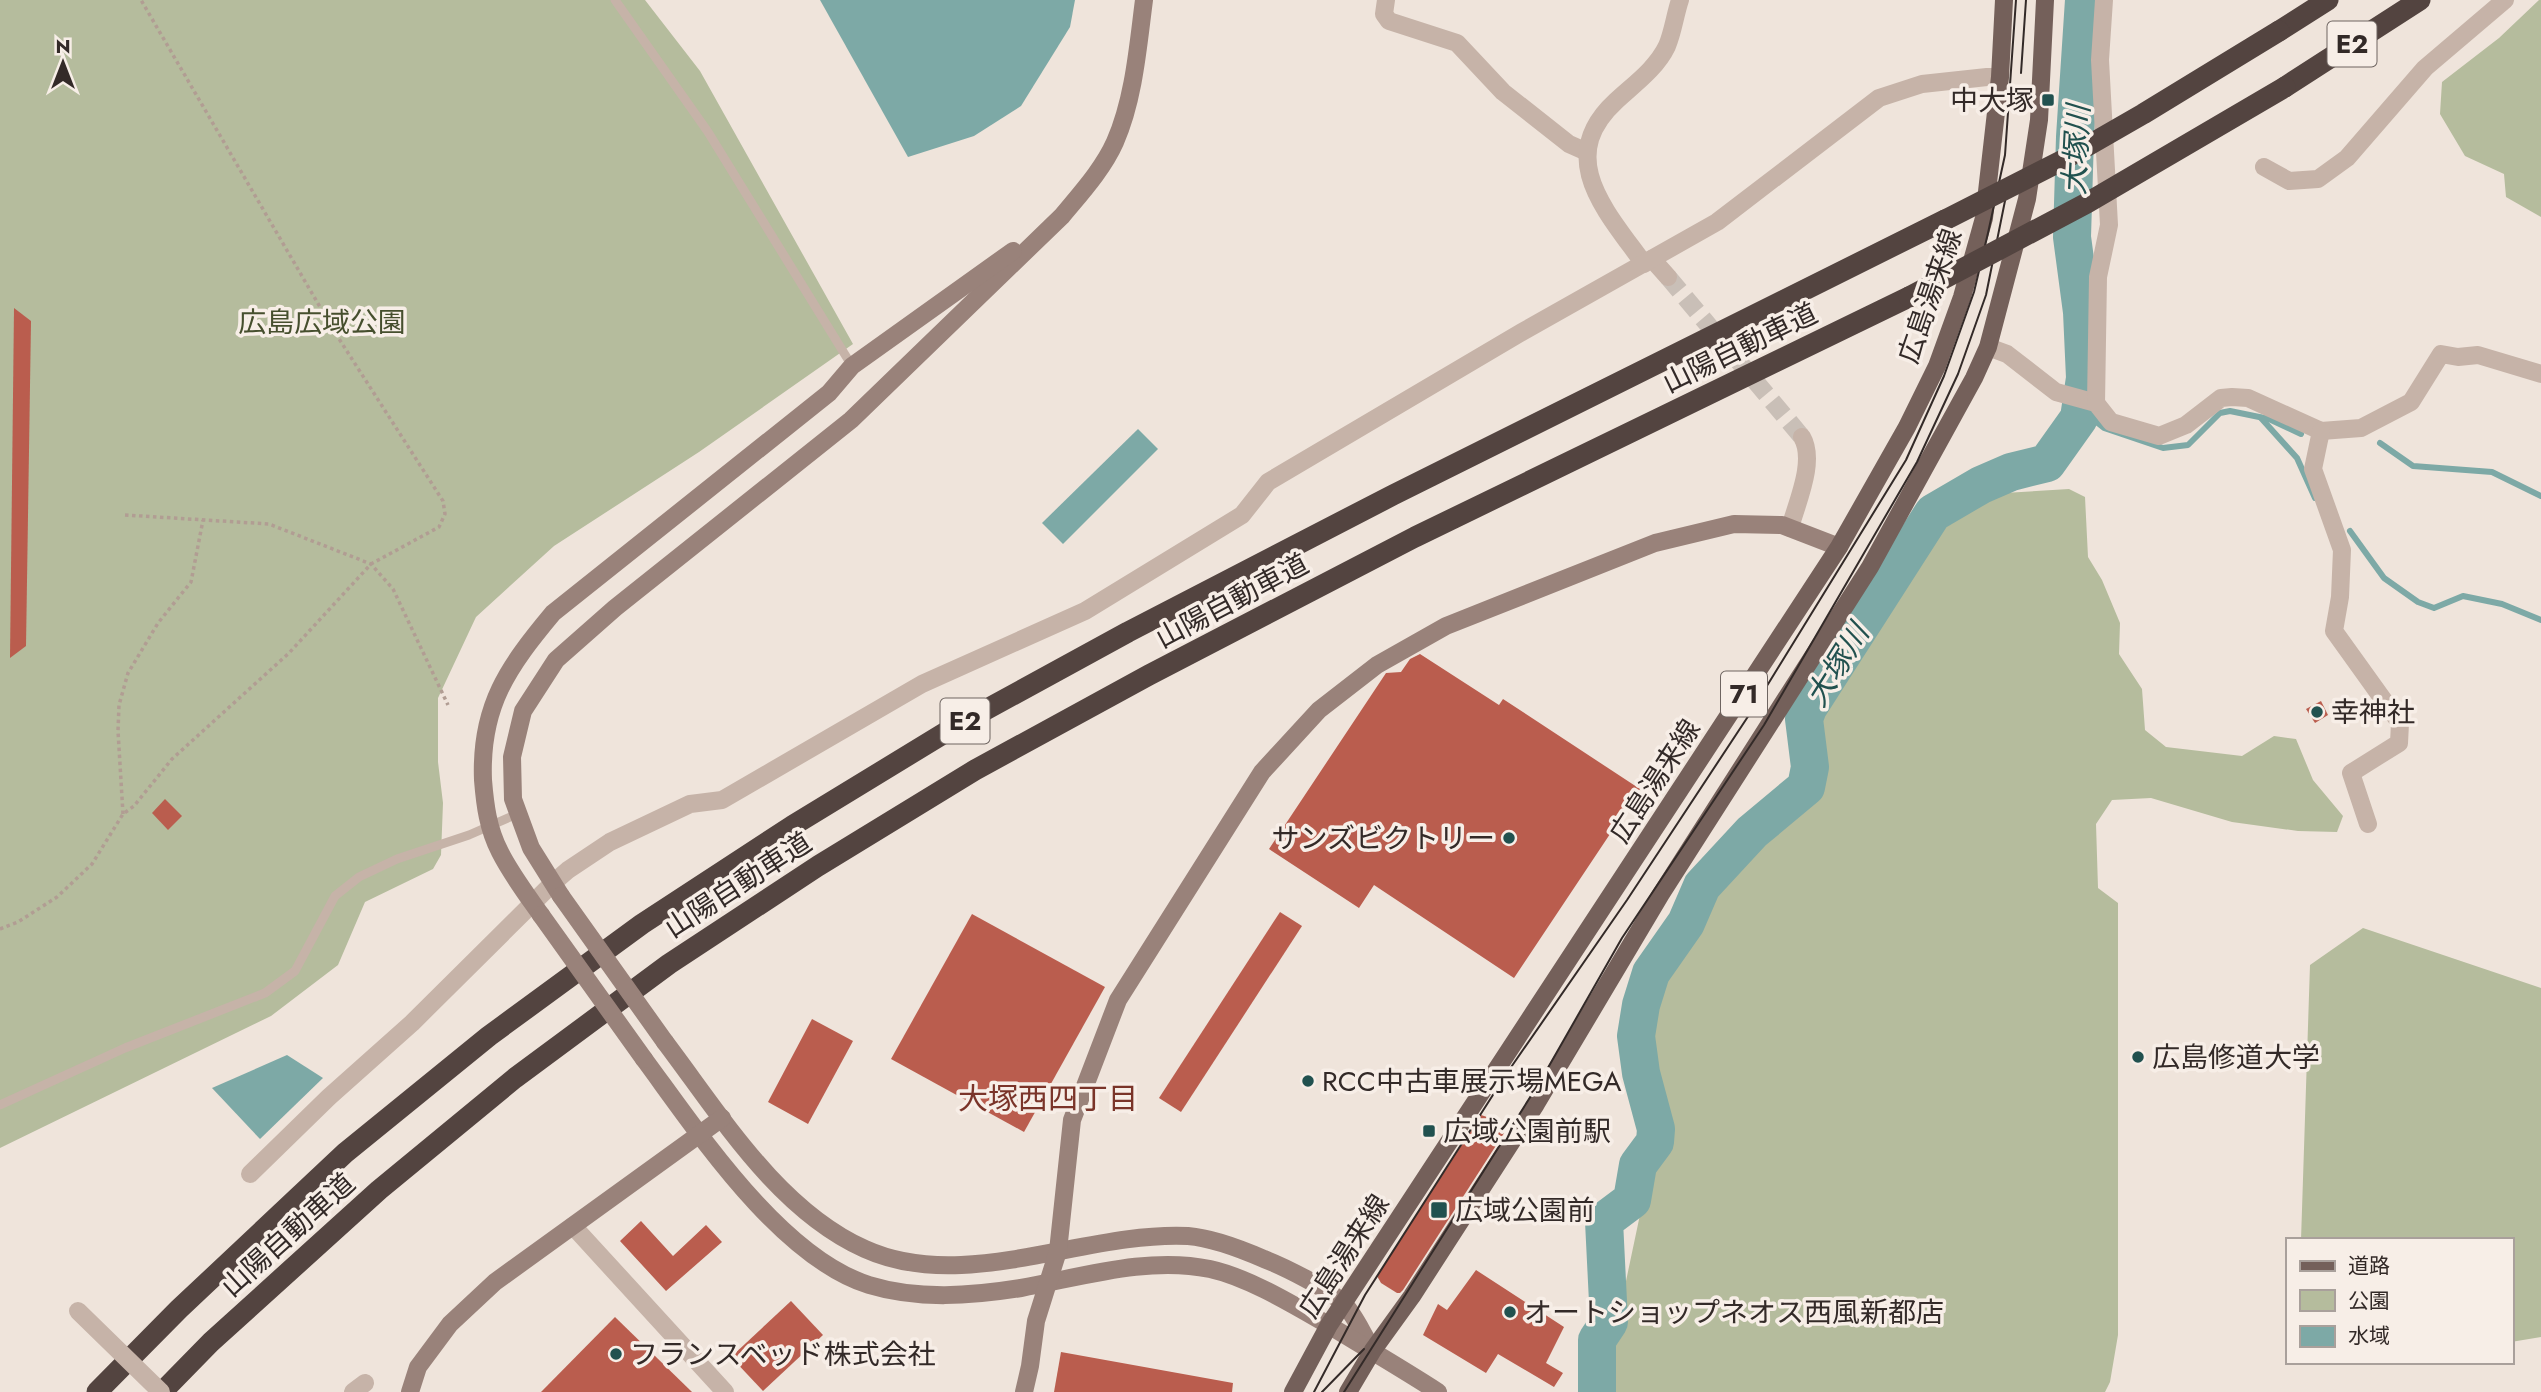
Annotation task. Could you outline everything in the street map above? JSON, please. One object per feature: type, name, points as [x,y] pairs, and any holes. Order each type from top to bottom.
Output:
[{"type":"highway","name":"山陽自動車道","points":[[97,1392],[179,1309],[356,1144],[489,1037],[631,932],[792,826],[956,726],[1128,632],[1393,495],[2063,160],[2328,0]]},
{"type":"highway","name":"山陽自動車道","points":[[161,1392],[211,1342],[379,1190],[514,1078],[669,964],[818,866],[975,770],[1282,606],[1415,537],[1909,297],[2087,202],[2285,87],[2420,0]]},
{"type":"main road","name":"広島湯来線","points":[[1293,1392],[1343,1303],[1839,547],[1907,427],[1937,366],[1962,297],[1984,218],[2000,78],[2004,0]]},
{"type":"main road","name":"71","points":[[1348,1392],[1536,1104],[1661,894],[1870,567],[1974,379],[1989,347],[2027,199],[2039,120],[2045,0]]},
{"type":"street","points":[[1144,0],[1128,97],[1115,142],[1089,184],[1062,216],[851,420],[615,608],[556,660],[523,712],[512,757],[513,799],[531,848],[557,890],[665,1042],[775,1185],[834,1234],[867,1250],[915,1263],[986,1264],[1136,1237],[1191,1236],[1240,1249],[1277,1264],[1343,1303],[1373,1350]]},
{"type":"street","points":[[1386,0],[1384,14],[1389,21],[1457,43],[1503,92],[1569,144],[1587,152]]},
{"type":"street","points":[[1668,277],[1648,261],[1592,188],[1587,170],[1587,152],[1599,119],[1659,60],[1667,46],[1680,0]]},
{"type":"street","points":[[2095,403],[2098,277],[2109,225],[2100,60],[2104,0]]},
{"type":"street","points":[[2264,167],[2289,181],[2318,179],[2347,158],[2425,68],[2505,0]]},
{"type":"street","points":[[250,1174],[329,1097],[557,890],[568,870],[610,842],[690,804],[722,800],[922,684],[1084,611],[1242,515],[1268,482],[1521,332],[1717,222],[1879,98],[1922,85],[1987,77],[2000,78]]},
{"type":"street","points":[[1062,216],[852,366],[829,393],[553,612],[522,649],[501,685],[488,716],[482,754],[485,806],[490,826],[500,853],[537,909],[699,1134],[772,1222],[838,1272],[869,1285],[909,1293],[980,1295],[1160,1265],[1211,1269],[1262,1289],[1329,1325],[1438,1392]]},
{"type":"street","points":[[1989,347],[2007,354],[2056,392],[2095,403],[2111,422],[2159,436],[2186,425],[2221,398],[2232,397],[2248,398],[2321,431],[2361,428],[2411,402],[2441,354],[2478,355],[2541,374]]},
{"type":"street","points":[[2321,431],[2313,469],[2342,550],[2340,597],[2334,631],[2400,723],[2399,743],[2351,773],[2368,824]]},
{"type":"street","points":[[1790,528],[1808,463],[1807,445],[1802,437]]},
{"type":"street","points":[[1024,1392],[1036,1321],[1058,1251],[1072,1120],[1118,1000],[1262,772],[1319,710],[1377,665],[1446,626],[1655,542],[1734,524],[1782,525],[1839,547]]},
{"type":"street","points":[[410,1392],[418,1367],[450,1324],[495,1282],[722,1118]]},
{"type":"street","points":[[573,1226],[725,1392]]},
{"type":"street","points":[[74,1307],[161,1392]]},
{"type":"lane","points":[[615,0],[708,132],[852,366]]},
{"type":"lane","points":[[0,1105],[125,1048],[265,993],[295,971],[335,897],[359,877],[397,859],[517,814]]},
{"type":"path","points":[[0,929],[18,922],[57,898],[92,864],[123,814],[134,806],[172,758],[289,653],[371,565],[439,527],[445,514],[443,501],[334,331],[141,0]]},
{"type":"path","points":[[125,515],[269,524],[371,565],[393,589],[448,705]]},
{"type":"path","points":[[123,814],[119,705],[128,673],[158,623],[191,582],[203,520]]},
{"type":"green space","name":"広島広域公園","points":[[0,0],[645,0],[700,71],[853,344],[699,452],[554,546],[476,617],[438,698],[438,762],[443,803],[441,855],[433,869],[365,902],[338,965],[271,1016],[0,1148]]},
{"type":"green space","points":[[2539,0],[2541,217],[2506,197],[2504,174],[2465,156],[2440,114],[2442,82],[2499,38]]},
{"type":"green space","points":[[2069,489],[2085,497],[2088,557],[2102,580],[2120,623],[2119,654],[2142,689],[2145,730],[2166,747],[2242,756],[2274,736],[2296,739],[2313,780],[2343,816],[2337,832],[2298,831],[2232,822],[2151,798],[2112,800],[2096,824],[2098,888],[2118,903],[2118,1335],[2110,1382],[2105,1392],[1603,1392],[1604,1343],[1618,1319],[1645,1191],[1662,1129],[1649,1080],[1644,1025],[1662,972],[1697,922],[1726,870],[1819,783],[1815,712],[1883,604],[1957,510],[2004,493]]},
{"type":"green space","points":[[2363,928],[2541,988],[2541,1337],[2513,1342],[2513,1238],[2301,1238],[2310,965]]},
{"type":"water","points":[[820,0],[1075,0],[1070,27],[1021,106],[974,136],[908,157]]},
{"type":"water","points":[[1138,429],[1158,449],[1063,544],[1042,523]]},
{"type":"water","points":[[287,1055],[323,1078],[260,1139],[212,1088]]},
{"type":"building","points":[[14,308],[31,321],[26,646],[10,658]]},
{"type":"building","points":[[1420,654],[1499,705],[1503,699],[1640,789],[1514,978],[1374,885],[1359,908],[1269,849],[1386,673],[1401,672],[1410,659]]},
{"type":"building","name":"幸神社","points":[[2321,701],[2328,715],[2315,723],[2306,709]]},
{"type":"building","points":[[165,799],[182,816],[168,830],[152,813]]},
{"type":"building","points":[[1280,912],[1302,926],[1181,1112],[1159,1098]]},
{"type":"building","points":[[972,914],[1105,987],[1024,1132],[891,1059]]},
{"type":"building","points":[[812,1019],[853,1041],[808,1124],[768,1102]]},
{"type":"building","points":[[1481,1115],[1496,1120],[1506,1130],[1403,1290],[1397,1293],[1381,1283],[1377,1276]]},
{"type":"building","points":[[641,1221],[673,1256],[706,1225],[722,1242],[666,1291],[620,1241]]},
{"type":"building","points":[[1476,1270],[1564,1327],[1546,1363],[1563,1373],[1554,1387],[1498,1354],[1486,1373],[1423,1335],[1438,1304],[1447,1310]]},
{"type":"building","points":[[791,1301],[823,1335],[763,1391],[731,1357]]},
{"type":"building","name":"フランスベッド株式会社","points":[[615,1317],[692,1392],[541,1392]]},
{"type":"building","points":[[1061,1352],[1233,1383],[1232,1392],[1054,1392]]},
{"type":"waterway","name":"大塚川","points":[[1597,1391],[1597,1340],[1609,1322],[1604,1221],[1632,1200],[1638,1165],[1655,1142],[1656,1129],[1641,1073],[1636,1036],[1641,1005],[1651,973],[1686,923],[1702,886],[1752,832],[1806,787],[1810,767],[1804,719],[1808,708],[1933,513],[1981,485],[2011,472],[2047,463],[2079,418],[2085,378],[2082,312],[2072,237],[2084,0]]},
{"type":"waterway","points":[[2080,409],[2104,428],[2163,448],[2188,445],[2220,413],[2230,411],[2269,419],[2301,434]]},
{"type":"waterway","points":[[2261,418],[2297,458],[2315,498]]},
{"type":"waterway","points":[[2380,443],[2413,466],[2492,472],[2541,496]]},
{"type":"waterway","points":[[2350,531],[2384,578],[2418,602],[2434,608],[2463,596],[2502,604],[2541,620]]},
{"type":"tunnel","points":[[1668,277],[1802,437]]},
{"type":"tram line","points":[[1314,1392],[1365,1295],[1507,1073],[1627,900],[1749,715],[1906,460],[1944,376],[1974,292],[2005,155],[2016,0]]},
{"type":"tram line","points":[[2021,73],[2026,0]]},
{"type":"tram line","points":[[1344,1392],[1541,1080],[1622,938],[1764,725],[1917,462],[1958,374],[1986,295],[2009,181]]},
{"type":"tram line","points":[[1322,1392],[1364,1349]]},
{"type":"place","name":"中大塚","points":[[2048,100]]},
{"type":"place","name":"幸神社","points":[[2317,712]]},
{"type":"place","name":"サンズビクトリー","points":[[1509,838]]},
{"type":"place","name":"広島修道大学","points":[[2138,1057]]},
{"type":"place","name":"RCC中古車展示場MEGA","points":[[1308,1081]]},
{"type":"place","name":"広域公園前駅","points":[[1429,1131]]},
{"type":"place","name":"広域公園前","points":[[1439,1210]]},
{"type":"place","name":"オートショップネオス西風新都店","points":[[1510,1312]]},
{"type":"place","name":"フランスベッド株式会社","points":[[616,1354]]},
{"type":"district","name":"大塚西四丁目","points":[[1048,1098]]}]
